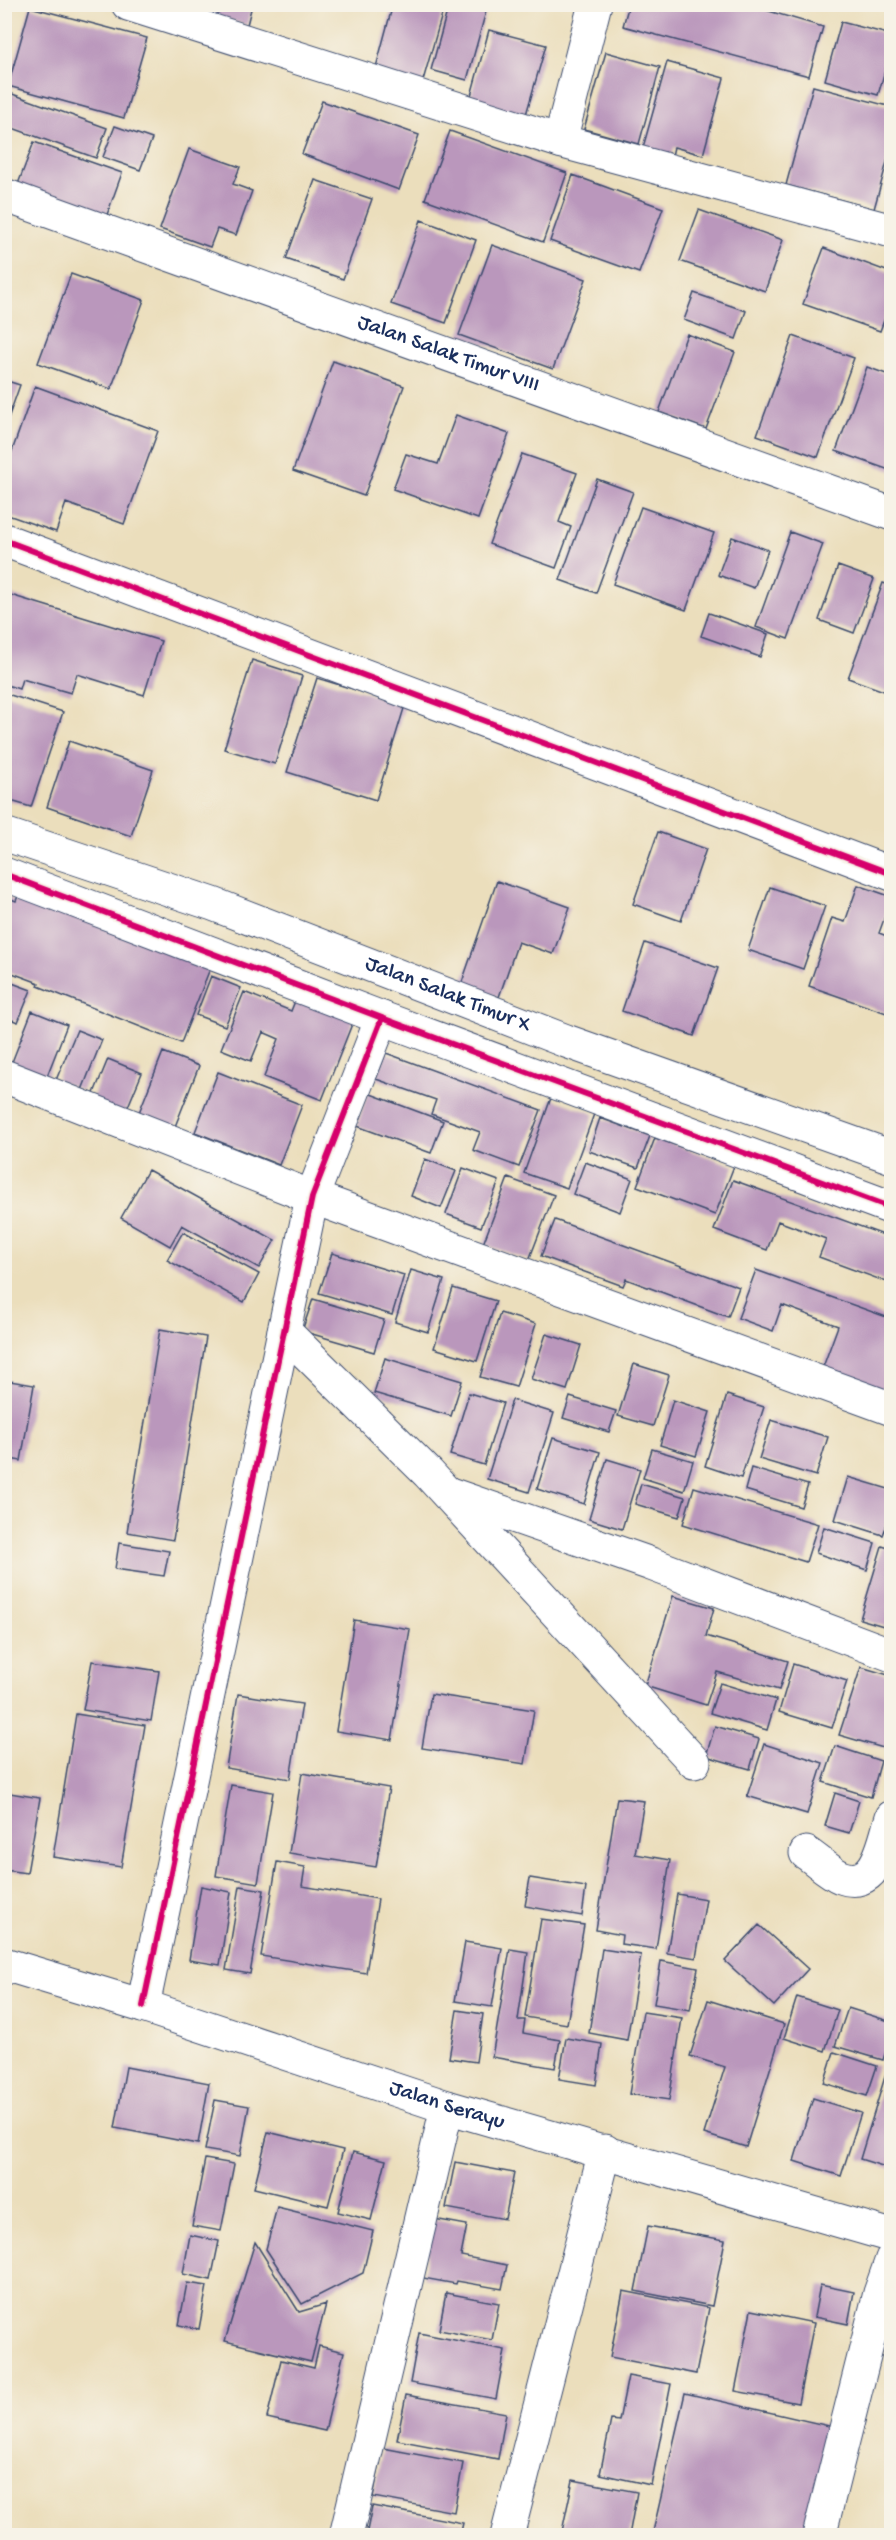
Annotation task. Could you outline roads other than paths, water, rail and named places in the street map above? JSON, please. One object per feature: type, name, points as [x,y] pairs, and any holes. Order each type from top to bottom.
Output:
[{"type":"street","points":[[128,4],[560,141],[891,231]]},
{"type":"street","points":[[560,141],[595,4]]},
{"type":"street","name":"Jalan Salak Timur VIII","points":[[4,195],[891,514]]},
{"type":"street","points":[[4,540],[891,874]]},
{"type":"street","name":"Jalan Salak Timur X","points":[[4,834],[213,904],[566,1041],[891,1157]]},
{"type":"street","points":[[4,874],[891,1208]]},
{"type":"street","points":[[143,2006],[312,1197],[382,1018]]},
{"type":"street","points":[[4,1076],[312,1197],[891,1409]]},
{"type":"street","points":[[281,1344],[446,1492],[694,1762]]},
{"type":"street","points":[[446,1492],[651,1564],[891,1655]]},
{"type":"street","points":[[806,1853],[841,1876],[854,1880],[869,1875],[878,1861],[891,1817]]},
{"type":"street","name":"Jalan Serayu","points":[[4,1964],[143,2006],[447,2107],[605,2151],[891,2236]]},
{"type":"street","points":[[346,2535],[447,2107]]},
{"type":"street","points":[[507,2535],[605,2151]]},
{"type":"street","points":[[819,2535],[880,2293],[891,2259]]}]
